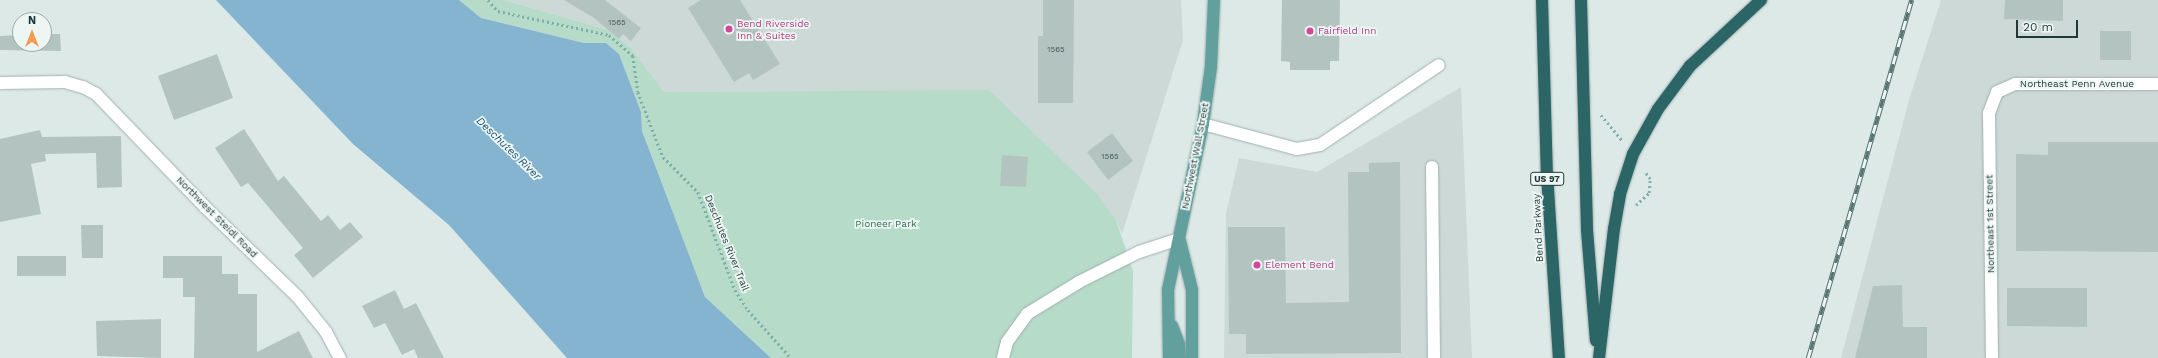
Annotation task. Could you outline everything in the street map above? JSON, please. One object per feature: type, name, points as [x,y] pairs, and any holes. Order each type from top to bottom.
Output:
[{"type":"highway","name":"Bend Parkway","points":[[1542,0],[1547,174],[1559,358]]},
{"type":"highway","points":[[1581,0],[1582,91],[1588,230],[1598,358]]},
{"type":"highway","points":[[1598,358],[1614,229],[1620,194],[1633,154],[1658,109],[1690,66],[1761,0]]},
{"type":"main road","name":"Northwest Wall Street","points":[[1169,358],[1168,290],[1203,124],[1211,66],[1214,0]]},
{"type":"main road","name":"Northwest Wall Street","points":[[1179,239],[1192,290],[1192,358]]},
{"type":"main road","points":[[1169,318],[1179,344],[1180,358]]},
{"type":"street","points":[[1203,124],[1297,149],[1320,144],[1439,64]]},
{"type":"street","name":"Northwest Steidl Road","points":[[0,84],[65,82],[83,87],[96,94],[110,106],[205,207],[297,296],[326,332],[340,358]]},
{"type":"street","name":"Northeast Penn Avenue","points":[[1997,92],[2015,84],[2158,84]]},
{"type":"street","name":"Northeast 1st Street","points":[[1992,358],[1989,113],[1997,92]]},
{"type":"street","points":[[1432,167],[1434,358]]},
{"type":"street","points":[[1003,358],[1007,342],[1027,314],[1079,282],[1139,252],[1179,239]]},
{"type":"path","name":"Deschutes River Trail","points":[[488,0],[498,11],[609,35],[633,56],[638,92],[663,157],[698,192],[735,290],[748,310],[791,358]]},
{"type":"path","points":[[1582,91],[1633,154]]},
{"type":"shaded area","points":[[504,0],[1181,0],[1183,40],[1122,234],[1116,220],[989,91],[664,92],[631,48],[608,30]]},
{"type":"shaded area","points":[[1941,0],[2158,0],[2158,358],[1841,358],[1909,100]]},
{"type":"shaded area","points":[[1461,87],[1472,358],[1224,358],[1226,213],[1239,158],[1317,172]]},
{"type":"green space","name":"Pioneer Park","points":[[459,0],[504,0],[608,30],[631,48],[664,92],[989,90],[1098,195],[1116,220],[1133,271],[1132,358],[771,358],[705,297],[642,131],[641,112],[619,54],[606,43],[584,43],[481,18]]},
{"type":"water","name":"Deschutes River","points":[[216,0],[459,0],[481,18],[584,43],[606,43],[619,54],[641,112],[642,131],[705,297],[771,358],[567,358],[449,225],[353,144]]},
{"type":"building","points":[[564,0],[605,0],[641,28],[631,41],[623,34],[619,39],[594,18]]},
{"type":"building","name":"Bend Riverside Inn & Suites","points":[[701,0],[740,0],[780,64],[753,80],[749,73],[734,82],[688,8]]},
{"type":"building","points":[[1043,0],[1074,0],[1073,103],[1038,103],[1038,36],[1043,36]]},
{"type":"building","name":"Fairfield Inn","points":[[1282,0],[1340,0],[1339,61],[1330,61],[1330,70],[1290,70],[1290,62],[1281,61]]},
{"type":"building","points":[[2005,0],[2063,0],[2063,21],[2004,19]]},
{"type":"building","points":[[2100,31],[2131,31],[2131,60],[2100,60]]},
{"type":"building","points":[[52,34],[60,34],[61,51],[52,51]]},
{"type":"building","points":[[12,35],[12,50],[0,50],[0,36]]},
{"type":"building","points":[[217,54],[233,98],[174,120],[158,76]]},
{"type":"building","points":[[244,129],[278,181],[284,176],[321,221],[328,215],[340,230],[350,222],[363,237],[313,278],[294,255],[303,248],[248,183],[241,187],[215,148]]},
{"type":"building","points":[[40,130],[42,137],[121,136],[122,187],[97,188],[96,153],[45,154],[46,161],[31,164],[41,214],[0,222],[0,139]]},
{"type":"building","points":[[1112,133],[1133,161],[1108,180],[1087,152]]},
{"type":"building","points":[[2048,142],[2158,142],[2158,252],[2016,251],[2016,154],[2048,155]]},
{"type":"building","points":[[1002,155],[1028,157],[1026,187],[1000,186]]},
{"type":"building","name":"Element Bend","points":[[1400,162],[1401,353],[1246,354],[1246,334],[1229,334],[1228,227],[1285,227],[1286,303],[1349,302],[1348,172],[1369,172],[1369,163]]},
{"type":"building","points":[[81,225],[103,225],[103,258],[82,258]]},
{"type":"building","points":[[17,256],[66,256],[66,276],[17,276]]},
{"type":"building","points":[[163,256],[222,256],[222,274],[238,274],[238,294],[257,294],[257,352],[299,331],[313,358],[194,358],[195,297],[183,297],[183,278],[163,278]]},
{"type":"building","points":[[1902,285],[1903,327],[1927,327],[1927,358],[1855,358],[1873,286]]},
{"type":"building","points":[[2007,288],[2087,288],[2087,327],[2007,326]]},
{"type":"building","points":[[395,290],[404,309],[416,303],[444,358],[418,358],[414,349],[402,355],[385,323],[374,328],[362,306]]},
{"type":"building","points":[[161,319],[161,358],[97,356],[96,321]]},
{"type":"railway","points":[[1808,358],[1911,0]]},
{"type":"place","name":"Bend Riverside Inn & Suites","points":[[729,29]]},
{"type":"place","name":"Fairfield Inn","points":[[1310,31]]},
{"type":"place","name":"Element Bend","points":[[1257,265]]}]
